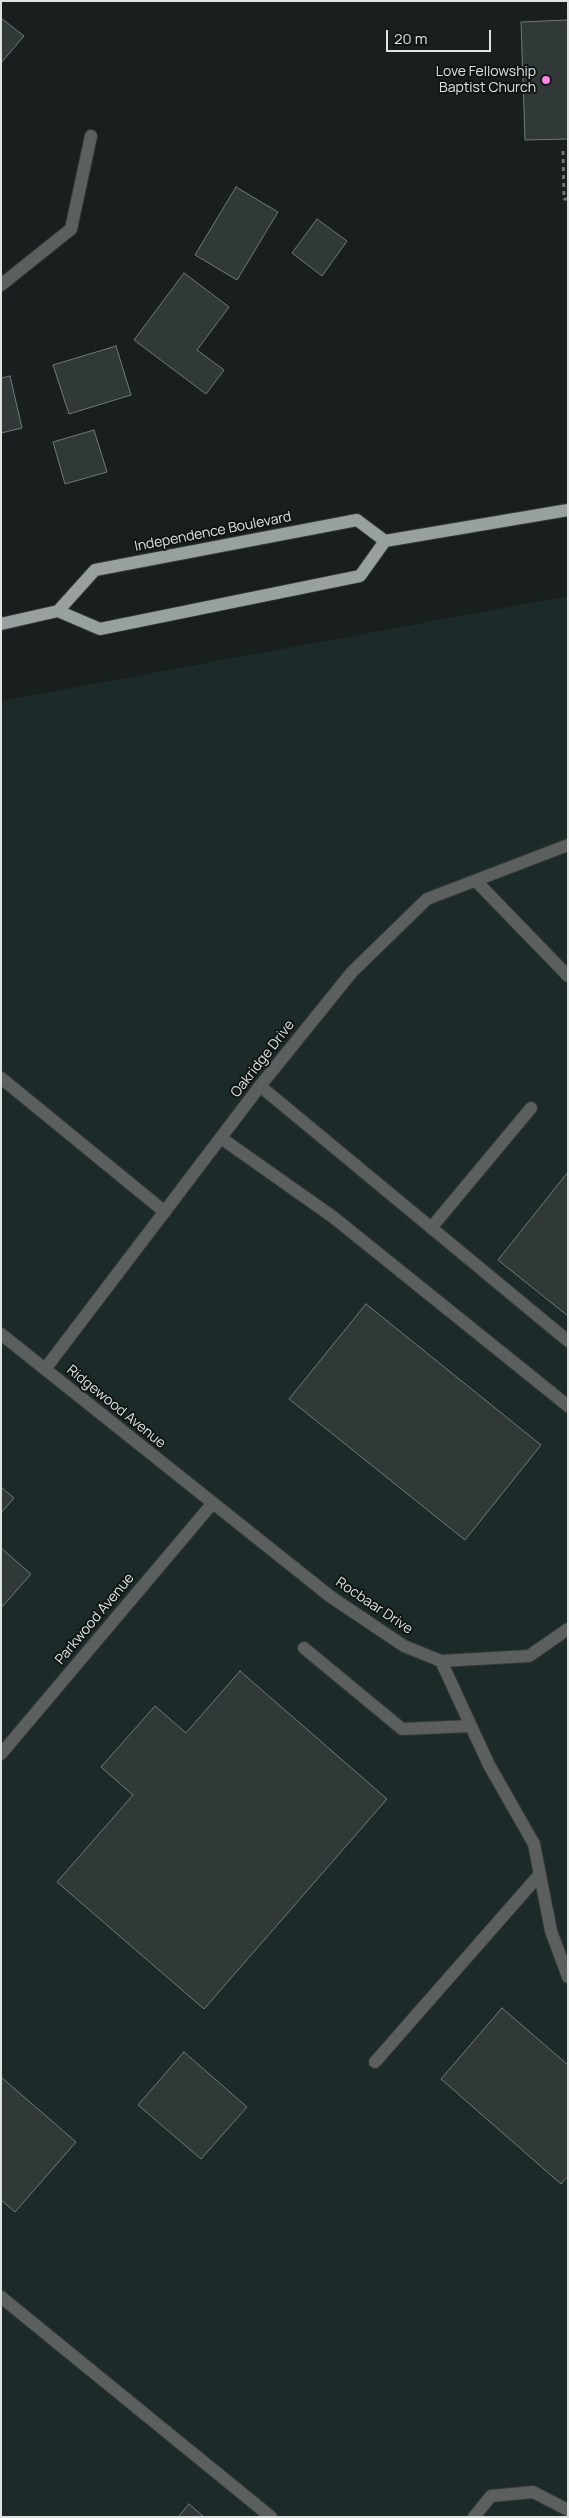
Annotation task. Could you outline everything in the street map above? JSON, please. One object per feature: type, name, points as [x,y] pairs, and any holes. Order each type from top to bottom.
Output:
[{"type":"main road","points":[[1,624],[58,611],[100,629],[360,576],[384,541],[568,510]]},
{"type":"main road","name":"Independence Boulevard","points":[[58,611],[95,570],[356,520],[384,541]]},
{"type":"street","points":[[1,285],[71,229],[91,136]]},
{"type":"street","name":"Oakridge Drive","points":[[45,1369],[260,1086],[352,972],[427,900],[568,845]]},
{"type":"street","points":[[476,881],[568,976]]},
{"type":"street","points":[[1,1078],[165,1212]]},
{"type":"street","points":[[260,1086],[568,1342]]},
{"type":"street","points":[[431,1228],[531,1108]]},
{"type":"street","points":[[221,1138],[333,1217],[568,1406]]},
{"type":"street","name":"Ridgewood Avenue","points":[[1,1334],[212,1504]]},
{"type":"street","name":"Rocbaar Drive","points":[[212,1504],[331,1597],[404,1646],[441,1661],[529,1656],[568,1629]]},
{"type":"street","name":"Parkwood Avenue","points":[[1,1754],[212,1504]]},
{"type":"street","points":[[304,1648],[402,1728],[471,1726]]},
{"type":"street","points":[[441,1661],[489,1766],[534,1844],[550,1931],[568,1977]]},
{"type":"street","points":[[375,2062],[540,1874]]},
{"type":"street","points":[[1,2297],[272,2517]]},
{"type":"street","points":[[474,2517],[491,2496],[533,2492],[568,2510]]},
{"type":"path","points":[[563,151],[564,199],[568,199]]},
{"type":"shaded area","points":[[568,596],[568,2517],[1,2517],[1,701]]},
{"type":"building","points":[[1,18],[24,36],[1,63]]},
{"type":"building","name":"Love Fellowship Baptist Church","points":[[568,20],[568,139],[525,140],[521,22]]},
{"type":"building","points":[[236,187],[278,212],[237,280],[195,255]]},
{"type":"building","points":[[317,219],[347,241],[322,276],[292,253]]},
{"type":"building","points":[[184,273],[229,307],[197,350],[224,370],[206,394],[134,340]]},
{"type":"building","points":[[116,346],[131,395],[69,414],[53,365]]},
{"type":"building","points":[[10,376],[22,428],[1,433],[1,378]]},
{"type":"building","points":[[94,430],[107,472],[65,484],[53,442]]},
{"type":"building","points":[[568,1172],[568,1316],[498,1260]]},
{"type":"building","points":[[366,1304],[541,1445],[465,1540],[289,1399]]},
{"type":"building","points":[[1,1487],[14,1498],[1,1513]]},
{"type":"building","points":[[1,1548],[31,1574],[1,1608]]},
{"type":"building","points":[[240,1671],[387,1799],[204,2009],[57,1882],[133,1795],[101,1767],[155,1706],[186,1733]]},
{"type":"building","points":[[502,2008],[568,2065],[568,2176],[561,2184],[441,2079]]},
{"type":"building","points":[[184,2052],[247,2107],[201,2159],[138,2105]]},
{"type":"building","points":[[1,2077],[76,2142],[15,2212],[1,2200]]},
{"type":"building","points":[[189,2504],[204,2517],[178,2517]]},
{"type":"place","name":"Love Fellowship Baptist Church","points":[[546,80]]}]
